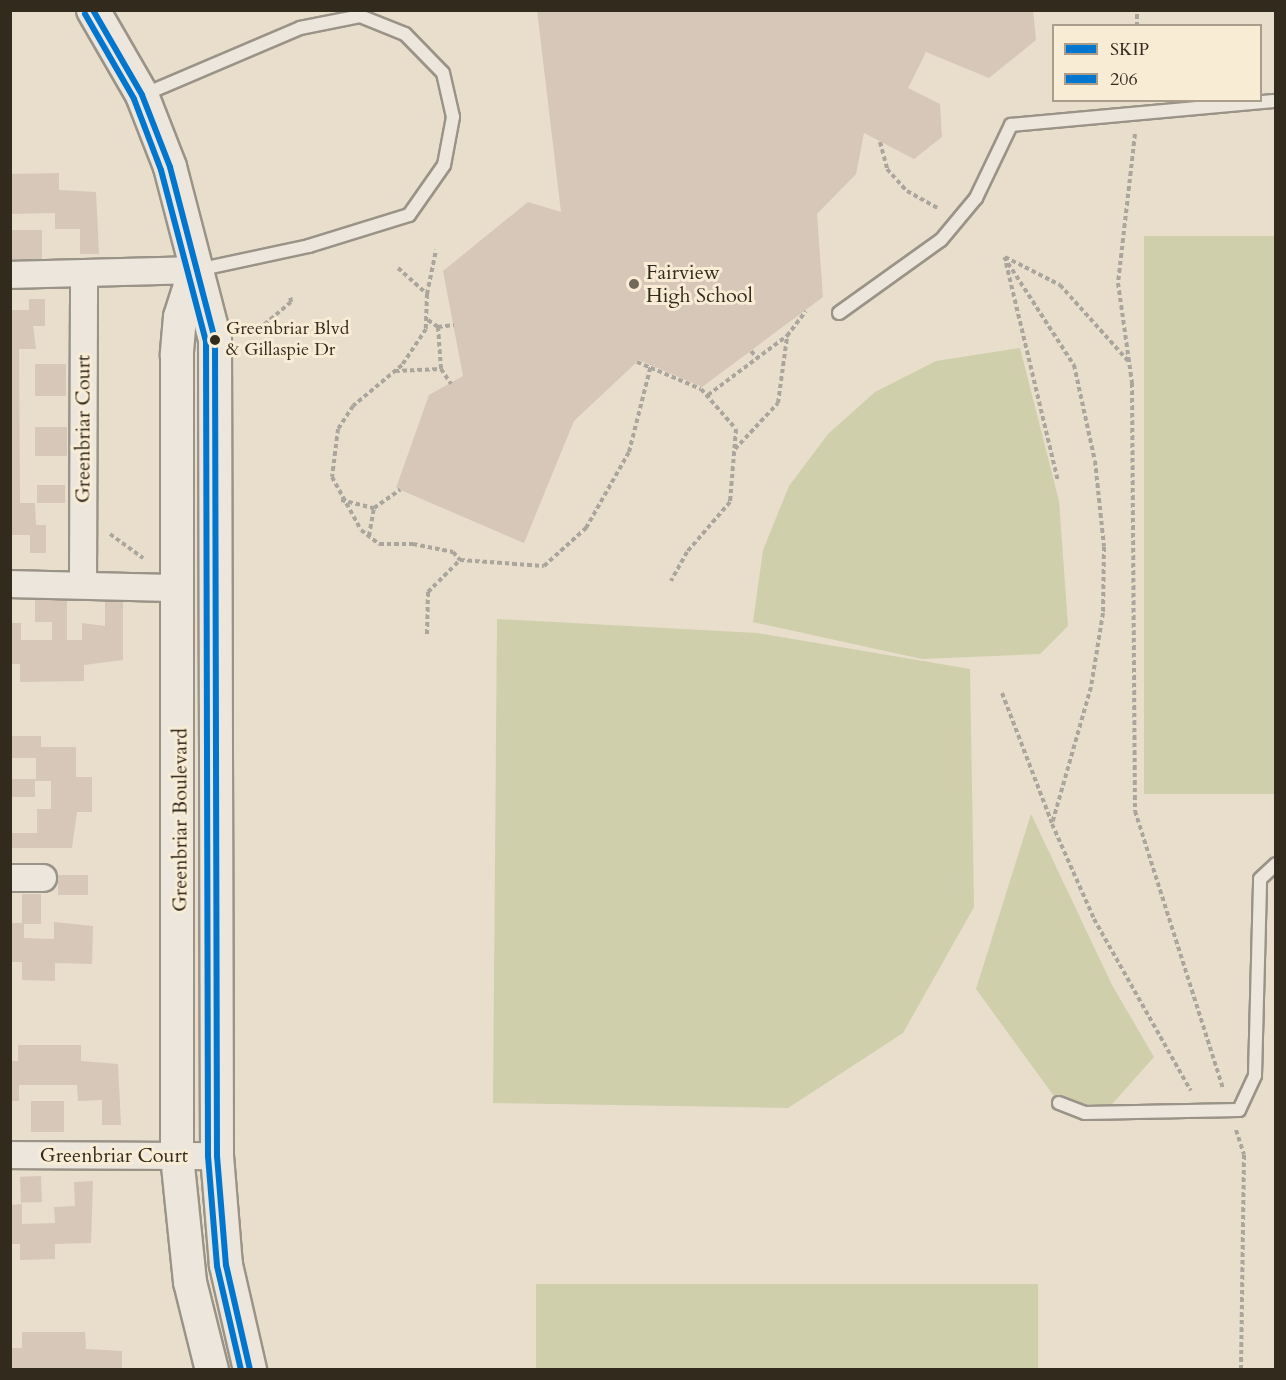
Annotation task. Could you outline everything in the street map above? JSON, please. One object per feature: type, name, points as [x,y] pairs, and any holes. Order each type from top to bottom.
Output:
[{"type":"street","name":"Greenbriar Boulevard","points":[[93,10],[142,95],[170,166],[195,270],[215,340],[217,1156],[226,1265],[250,1370]]},
{"type":"street","name":"Greenbriar Boulevard","points":[[195,270],[180,317],[177,355],[179,588],[177,1156],[189,1282],[212,1370]]},
{"type":"street","points":[[10,275],[84,275],[195,270]]},
{"type":"street","name":"Greenbriar Court","points":[[83,583],[84,275]]},
{"type":"street","points":[[10,584],[83,583],[179,588]]},
{"type":"street","points":[[10,878],[43,878]]},
{"type":"street","name":"Greenbriar Court","points":[[10,1155],[217,1156]]},
{"type":"lane","points":[[142,95],[300,28],[360,16],[405,34],[443,73],[453,117],[444,165],[409,215],[309,246],[195,270]]},
{"type":"lane","points":[[839,312],[941,240],[976,198],[1011,124],[1136,109],[1258,102]]},
{"type":"lane","points":[[1059,1103],[1085,1113],[1239,1110],[1255,1075],[1260,879],[1275,864]]},
{"type":"path","points":[[1136,109],[1135,165],[1118,283],[1131,363],[1135,811],[1244,1155],[1241,1370]]},
{"type":"path","points":[[880,142],[887,169],[900,183],[944,212]]},
{"type":"path","points":[[436,250],[427,294],[428,320],[414,350],[394,371],[353,406],[339,429],[332,477],[340,500],[369,537],[379,544],[453,552],[460,560]]},
{"type":"path","points":[[1004,256],[1060,285],[1131,363]]},
{"type":"path","points":[[1004,256],[1058,482]]},
{"type":"path","points":[[1004,256],[1074,366],[1095,461],[1104,547],[1102,613],[1091,687],[1052,824]]},
{"type":"path","points":[[398,267],[427,294]]},
{"type":"path","points":[[253,334],[291,302],[290,295]]},
{"type":"path","points":[[708,395],[787,336],[806,311]]},
{"type":"path","points":[[428,320],[438,327],[454,325]]},
{"type":"path","points":[[438,327],[441,369],[451,384]]},
{"type":"path","points":[[735,449],[777,403],[787,336]]},
{"type":"path","points":[[752,351],[757,358]]},
{"type":"path","points":[[637,362],[708,395],[736,429],[730,502],[687,552],[671,581]]},
{"type":"path","points":[[427,634],[428,592],[460,560],[507,559],[531,568],[563,554],[611,490],[643,409],[651,367]]},
{"type":"path","points":[[394,371],[441,369]]},
{"type":"path","points":[[369,537],[374,508],[400,490]]},
{"type":"path","points":[[340,500],[374,508]]},
{"type":"path","points":[[104,526],[143,558]]},
{"type":"path","points":[[1002,693],[1052,824],[1094,919],[1203,1110]]},
{"type":"green space","points":[[1144,236],[1275,236],[1275,794],[1144,794]]},
{"type":"green space","points":[[1020,348],[1059,501],[1068,626],[1040,654],[922,659],[753,622],[763,550],[789,486],[828,434],[875,392],[936,361]]},
{"type":"green space","points":[[497,619],[757,633],[970,669],[974,907],[903,1033],[788,1108],[493,1103]]},
{"type":"green space","points":[[1031,814],[1112,985],[1154,1057],[1105,1112],[1059,1103],[976,989]]},
{"type":"green space","points":[[536,1284],[1038,1284],[1038,1369],[536,1369]]},
{"type":"building","name":"Fairview High School","points":[[537,10],[1033,10],[1036,40],[989,78],[926,52],[908,88],[940,104],[942,137],[914,159],[864,133],[856,174],[817,214],[823,297],[702,387],[639,360],[574,421],[524,543],[396,488],[429,395],[463,376],[443,271],[528,202],[561,212]]},
{"type":"building","points":[[59,173],[59,190],[96,192],[99,254],[80,254],[80,229],[55,229],[55,213],[10,214],[10,174]]},
{"type":"building","points":[[10,230],[42,230],[42,261],[10,261]]},
{"type":"building","points":[[29,299],[45,299],[45,326],[33,326],[36,349],[19,349],[20,503],[35,503],[36,525],[46,525],[46,553],[30,553],[30,535],[10,535],[10,310],[29,310]]},
{"type":"building","points":[[35,364],[66,364],[66,396],[35,396]]},
{"type":"building","points":[[35,427],[67,427],[67,456],[35,456]]},
{"type":"building","points":[[37,485],[65,485],[65,503],[37,503]]},
{"type":"building","points":[[35,592],[67,592],[67,640],[82,640],[82,623],[105,626],[105,599],[123,599],[123,660],[84,665],[84,681],[20,682],[20,664],[10,664],[10,623],[21,623],[21,640],[52,640],[52,622],[35,622]]},
{"type":"building","points":[[11,736],[41,736],[41,747],[76,747],[76,777],[92,777],[92,812],[77,812],[72,848],[10,848],[10,833],[37,833],[37,809],[51,809],[51,781],[35,781],[35,797],[10,797],[10,779],[36,779],[36,758],[11,758]]},
{"type":"building","points":[[58,875],[88,875],[88,895],[58,895]]},
{"type":"building","points":[[22,894],[41,894],[41,924],[24,924],[24,938],[54,939],[54,922],[93,926],[92,964],[55,963],[55,981],[22,980],[22,962],[10,962],[10,923],[22,923]]},
{"type":"building","points":[[18,1045],[81,1045],[81,1061],[118,1064],[121,1125],[102,1125],[102,1100],[78,1101],[77,1085],[19,1085],[19,1101],[10,1101],[10,1061],[18,1061]]},
{"type":"building","points":[[31,1101],[64,1101],[64,1132],[31,1132]]},
{"type":"building","points":[[41,1176],[42,1202],[21,1203],[20,1177]]},
{"type":"building","points":[[93,1181],[91,1243],[55,1244],[55,1259],[20,1260],[20,1244],[10,1244],[10,1205],[22,1204],[22,1224],[55,1223],[54,1207],[75,1206],[74,1182]]},
{"type":"building","points":[[22,1332],[85,1332],[86,1349],[122,1351],[122,1370],[10,1370],[10,1348],[22,1348]]},
{"type":"transit line","name":"SKIP","points":[[93,10],[142,95],[170,167],[215,340],[217,1156],[226,1265],[250,1370]]},
{"type":"transit line","name":"206","points":[[85,14],[134,99],[161,170],[206,341],[208,1156],[217,1266],[241,1370]]},
{"type":"place","name":"Fairview High School","points":[[634,284]]},
{"type":"place","name":"Greenbriar Blvd & Gillaspie Dr","points":[[215,340]]}]
